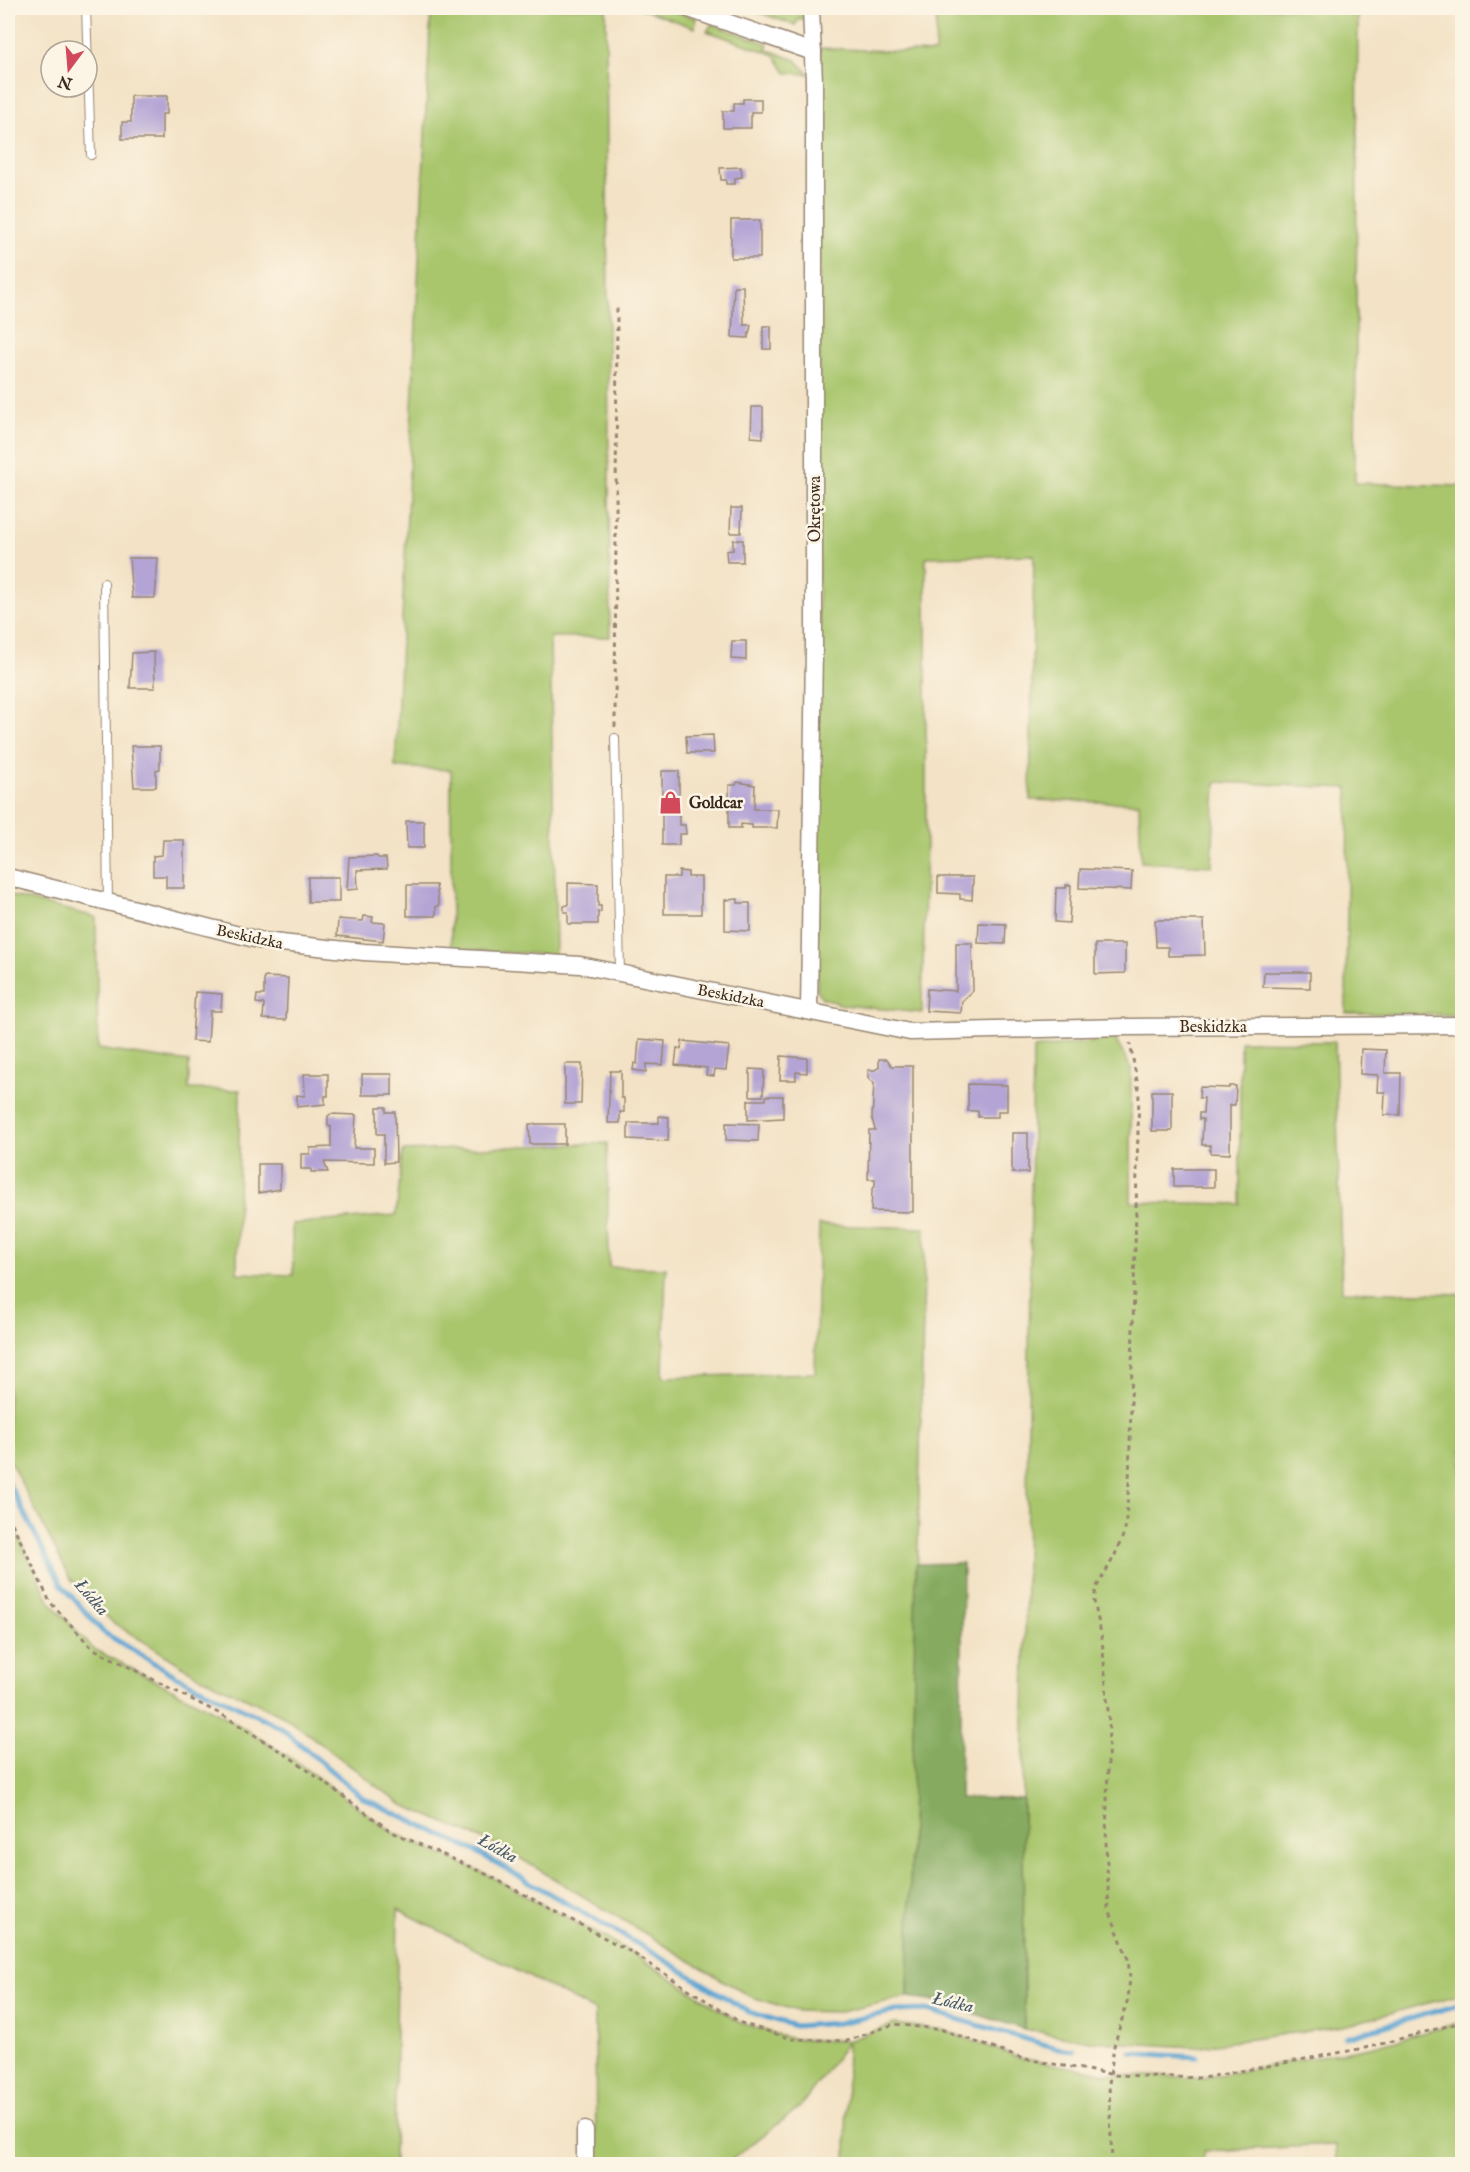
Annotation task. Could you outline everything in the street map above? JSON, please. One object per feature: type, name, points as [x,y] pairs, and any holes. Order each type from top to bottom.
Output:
[{"type":"street","points":[[686,8],[813,52]]},
{"type":"street","name":"Okrętowa","points":[[809,1011],[814,659],[812,8]]},
{"type":"street","name":"Beskidzka","points":[[8,877],[263,942],[364,952],[580,965],[910,1032],[1126,1027],[1462,1025]]},
{"type":"street","points":[[585,2130],[585,2164]]},
{"type":"lane","points":[[87,8],[91,155]]},
{"type":"lane","points":[[104,583],[108,903]]},
{"type":"lane","points":[[615,738],[620,973]]},
{"type":"path","points":[[615,738],[617,308]]},
{"type":"path","points":[[1112,2164],[1111,2074],[1114,2046],[1128,1999],[1130,1978],[1128,1959],[1109,1910],[1106,1844],[1109,1722],[1102,1638],[1094,1601],[1096,1588],[1114,1557],[1125,1531],[1129,1482],[1138,1092],[1134,1056],[1126,1027]]},
{"type":"path","points":[[8,1515],[50,1602],[92,1648],[226,1717],[291,1758],[392,1832],[488,1875],[631,1952],[741,2023],[792,2039],[847,2041],[894,2024],[943,2030],[1020,2058],[1111,2074],[1203,2078],[1359,2050],[1462,2022]]},
{"type":"green space","points":[[431,8],[606,8],[610,637],[550,637],[556,947],[554,955],[451,949],[451,770],[395,767]]},
{"type":"green space","points":[[639,8],[667,8],[696,18],[695,28]]},
{"type":"green space","points":[[746,8],[796,8],[804,10],[804,20],[799,18],[795,25]]},
{"type":"green space","points":[[937,8],[1358,8],[1355,483],[1462,486],[1462,1015],[1346,1013],[1348,788],[1216,782],[1212,866],[1141,862],[1139,803],[1030,800],[1034,555],[926,557],[926,838],[922,1013],[843,1005],[822,998],[817,989],[820,48],[935,53]]},
{"type":"green space","points":[[712,24],[768,44],[766,49],[796,60],[809,74],[786,73],[775,55],[707,31]]},
{"type":"green space","points":[[8,895],[96,917],[98,1049],[189,1062],[189,1089],[240,1090],[237,1273],[293,1275],[292,1224],[396,1215],[403,1151],[607,1143],[609,1267],[666,1268],[663,1377],[815,1373],[819,1225],[925,1228],[908,1997],[840,2012],[797,2011],[749,1996],[503,1848],[401,1804],[284,1716],[197,1675],[112,1622],[70,1578],[8,1457]]},
{"type":"green space","points":[[1115,1039],[1131,1068],[1131,1202],[1240,1204],[1240,1041],[1335,1042],[1342,1291],[1462,1294],[1462,1994],[1343,2026],[1195,2047],[1091,2041],[1024,2029],[1023,1799],[1033,1049]]},
{"type":"green space","points":[[8,1515],[50,1602],[92,1648],[226,1717],[291,1758],[392,1832],[488,1875],[631,1952],[741,2023],[792,2039],[847,2041],[894,2024],[943,2030],[1020,2058],[1115,2075],[1203,2078],[1370,2047],[1462,2022],[1462,2164],[1337,2164],[1336,2145],[1204,2151],[1203,2164],[846,2164],[847,2042],[800,2107],[726,2164],[596,2164],[595,2011],[398,1909],[394,2164],[8,2164]]},
{"type":"green space","points":[[963,1563],[960,1798],[1023,1799],[1024,2029],[931,2000],[908,1997],[916,1564]]},
{"type":"building","points":[[131,96],[167,96],[167,114],[162,114],[162,139],[122,139],[122,122],[131,122]]},
{"type":"building","points":[[743,99],[761,99],[761,112],[751,112],[751,128],[723,128],[723,111],[734,111],[734,103],[743,103]]},
{"type":"building","points":[[741,167],[742,177],[735,178],[735,184],[726,184],[726,180],[721,180],[720,168]]},
{"type":"building","points":[[731,220],[760,220],[760,258],[731,258]]},
{"type":"building","points":[[734,286],[743,286],[744,325],[751,325],[748,338],[732,337]]},
{"type":"building","points":[[763,326],[771,326],[771,349],[763,349]]},
{"type":"building","points":[[752,407],[763,407],[763,438],[751,437]]},
{"type":"building","points":[[731,508],[742,508],[741,533],[730,533]]},
{"type":"building","points":[[733,540],[743,540],[743,562],[727,562],[726,551],[733,550]]},
{"type":"building","points":[[129,558],[158,558],[155,598],[132,598]]},
{"type":"building","points":[[732,641],[746,641],[746,660],[731,659]]},
{"type":"building","points":[[154,652],[155,688],[130,688],[132,653]]},
{"type":"building","points":[[713,735],[714,753],[687,753],[686,736]]},
{"type":"building","points":[[131,746],[160,746],[160,769],[156,770],[156,787],[134,787]]},
{"type":"building","name":"Goldcar","points":[[662,771],[679,771],[679,825],[685,825],[686,834],[679,834],[679,845],[662,845]]},
{"type":"building","points":[[737,782],[755,785],[754,809],[778,809],[777,828],[752,828],[752,825],[741,824],[741,828],[729,828],[729,785],[736,785]]},
{"type":"building","points":[[406,821],[424,821],[424,848],[407,848]]},
{"type":"building","points":[[163,840],[184,840],[184,888],[166,888],[166,876],[153,876],[153,856],[162,855]]},
{"type":"building","points":[[349,857],[386,858],[387,869],[357,870],[358,889],[347,890]]},
{"type":"building","points":[[1080,869],[1132,871],[1131,890],[1079,888]]},
{"type":"building","points":[[679,871],[688,872],[688,877],[701,877],[701,914],[664,914],[664,877],[679,877]]},
{"type":"building","points":[[308,877],[339,877],[339,902],[308,902]]},
{"type":"building","points":[[938,877],[973,877],[972,900],[960,899],[960,894],[938,893]]},
{"type":"building","points":[[568,883],[598,884],[598,906],[601,906],[601,912],[598,912],[598,924],[568,924],[568,912],[564,912],[564,906],[568,905]]},
{"type":"building","points":[[407,885],[436,885],[439,906],[436,906],[436,916],[407,916]]},
{"type":"building","points":[[1066,885],[1071,885],[1069,923],[1055,922],[1056,888],[1066,888]]},
{"type":"building","points":[[738,899],[738,903],[750,903],[750,931],[725,930],[725,900]]},
{"type":"building","points":[[364,916],[373,917],[372,922],[385,923],[383,941],[337,936],[338,919],[363,921]]},
{"type":"building","points":[[1155,920],[1204,920],[1205,955],[1168,956],[1168,947],[1156,947]]},
{"type":"building","points":[[979,923],[1006,924],[1005,944],[978,943]]},
{"type":"building","points":[[956,943],[972,943],[973,991],[962,1001],[961,1013],[926,1011],[927,989],[956,991]]},
{"type":"building","points":[[1095,944],[1125,944],[1125,973],[1095,974]]},
{"type":"building","points":[[1264,972],[1310,972],[1310,988],[1263,987]]},
{"type":"building","points":[[264,977],[288,978],[286,1020],[263,1019],[264,1004],[256,1003],[257,995],[264,995]]},
{"type":"building","points":[[195,992],[222,994],[221,1011],[210,1011],[208,1042],[192,1041]]},
{"type":"building","points":[[639,1039],[665,1041],[663,1065],[646,1064],[646,1072],[633,1070],[634,1063],[637,1064]]},
{"type":"building","points":[[682,1041],[729,1046],[726,1070],[715,1069],[714,1076],[706,1075],[707,1068],[675,1065],[677,1048],[681,1049]]},
{"type":"building","points":[[1361,1049],[1386,1050],[1385,1073],[1401,1073],[1400,1115],[1384,1115],[1385,1092],[1377,1092],[1378,1075],[1360,1074]]},
{"type":"building","points":[[781,1056],[807,1058],[807,1073],[796,1072],[796,1080],[780,1080]]},
{"type":"building","points":[[879,1059],[887,1059],[892,1066],[913,1066],[913,1212],[871,1211],[875,1179],[868,1179],[869,1130],[875,1130],[872,1118],[874,1083],[868,1078],[868,1070],[875,1070],[879,1067]]},
{"type":"building","points":[[565,1064],[582,1064],[581,1104],[565,1104]]},
{"type":"building","points":[[750,1069],[764,1070],[763,1096],[750,1096]]},
{"type":"building","points":[[610,1071],[621,1071],[621,1098],[624,1098],[624,1112],[620,1112],[620,1123],[608,1123]]},
{"type":"building","points":[[304,1074],[328,1074],[328,1096],[325,1096],[325,1104],[297,1107],[297,1095],[305,1096]]},
{"type":"building","points":[[362,1074],[392,1074],[392,1095],[362,1095]]},
{"type":"building","points":[[968,1084],[1007,1085],[1007,1111],[998,1111],[998,1117],[978,1117],[978,1111],[968,1111]]},
{"type":"building","points":[[1229,1086],[1236,1086],[1235,1105],[1230,1105],[1230,1154],[1210,1153],[1210,1145],[1202,1145],[1203,1119],[1199,1119],[1199,1113],[1203,1113],[1204,1098],[1199,1098],[1200,1087],[1229,1088]]},
{"type":"building","points":[[1152,1091],[1172,1091],[1172,1131],[1152,1131]]},
{"type":"building","points":[[766,1096],[783,1096],[783,1118],[748,1120],[748,1100],[766,1100]]},
{"type":"building","points":[[377,1107],[386,1107],[386,1112],[395,1112],[396,1162],[384,1163],[384,1134],[377,1134]]},
{"type":"building","points":[[331,1114],[356,1115],[354,1148],[374,1148],[374,1163],[324,1162],[328,1172],[311,1172],[311,1169],[301,1169],[301,1154],[310,1154],[310,1148],[331,1147],[331,1126],[328,1126],[328,1116]]},
{"type":"building","points":[[659,1116],[669,1117],[668,1141],[628,1139],[628,1123],[659,1123]]},
{"type":"building","points":[[726,1123],[759,1124],[758,1141],[726,1140]]},
{"type":"building","points":[[529,1124],[565,1124],[565,1144],[530,1144]]},
{"type":"building","points":[[1012,1133],[1028,1133],[1028,1173],[1012,1173]]},
{"type":"building","points":[[258,1164],[280,1164],[280,1189],[258,1193]]},
{"type":"building","points":[[1174,1169],[1214,1169],[1214,1187],[1174,1187]]},
{"type":"waterway","name":"Łódka","points":[[8,1482],[61,1584],[103,1632],[176,1676],[280,1727],[363,1798],[477,1852],[657,1955],[749,2012],[795,2026],[838,2023],[896,2011],[927,2010],[1056,2048],[1073,2050]]},
{"type":"waterway","name":"Łódka","points":[[1346,2037],[1462,2004]]},
{"type":"waterway","name":"Łódka","points":[[1131,2053],[1197,2057]]},
{"type":"place","name":"Goldcar","points":[[671,802]]}]
